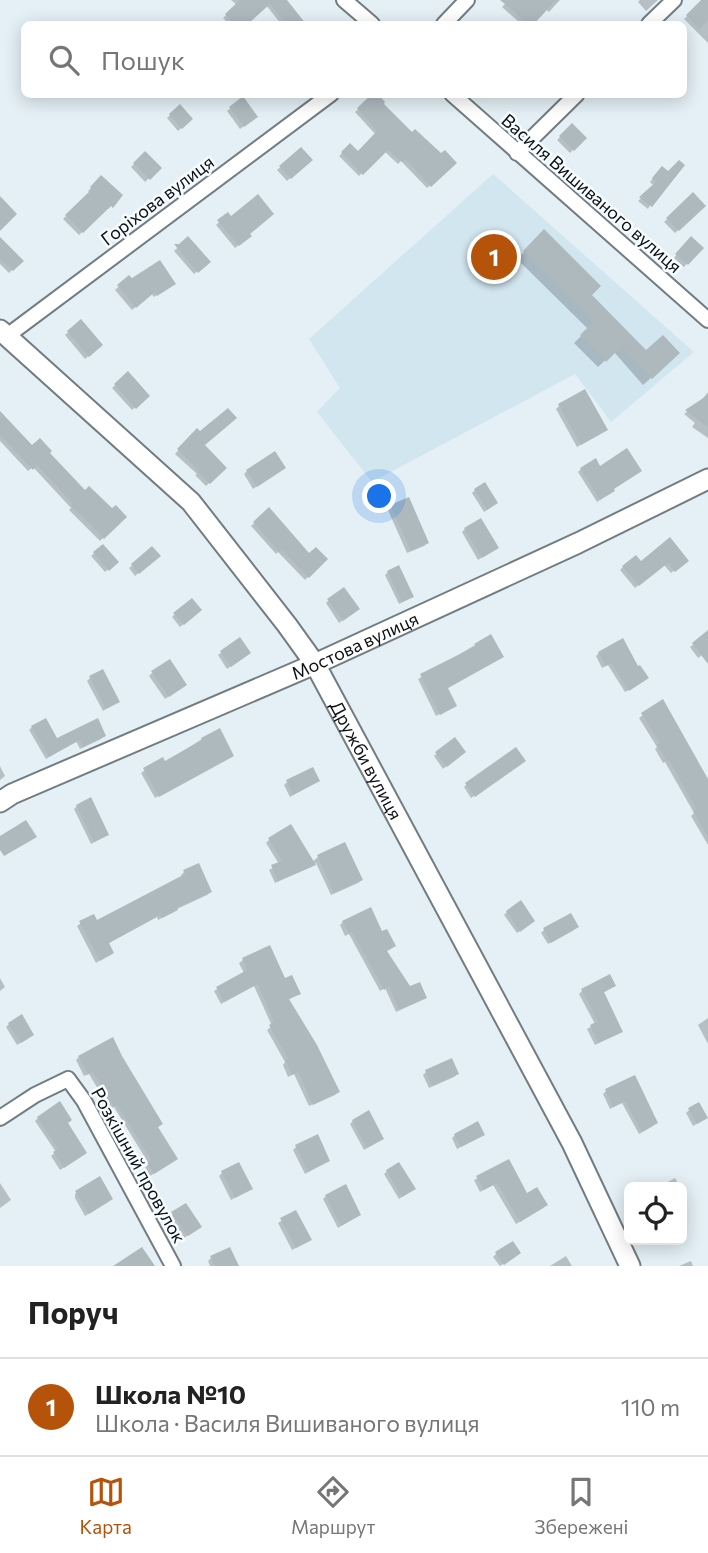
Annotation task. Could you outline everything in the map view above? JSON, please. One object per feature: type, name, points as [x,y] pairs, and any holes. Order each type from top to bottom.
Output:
[{"type":"street","points":[[344,0],[368,21]]},
{"type":"street","points":[[447,21],[467,0]]},
{"type":"street","points":[[652,21],[674,0]]},
{"type":"street","name":"Горіхова вулиця","points":[[4,333],[326,98]]},
{"type":"street","name":"Василя Вишиваного вулиця","points":[[456,98],[708,320]]},
{"type":"street","points":[[517,153],[573,98]]},
{"type":"street","name":"Дружби вулиця","points":[[4,333],[191,502],[315,664],[572,1143],[630,1266]]},
{"type":"street","name":"Мостова вулиця","points":[[0,802],[12,794],[315,664],[578,543],[708,479]]},
{"type":"street","name":"Розкішний провулок","points":[[0,1118],[35,1095],[68,1079],[84,1101],[173,1266]]},
{"type":"shaded area","points":[[493,174],[694,352],[611,422],[575,374],[372,482],[317,412],[340,388],[309,339]]},
{"type":"building","points":[[240,0],[287,0],[304,21],[284,21],[270,4],[251,21],[232,21],[225,14]]},
{"type":"building","points":[[500,0],[556,0],[537,21],[524,21]]},
{"type":"building","points":[[701,0],[708,0],[708,21],[700,29],[686,15]]},
{"type":"building","points":[[244,98],[258,117],[244,127],[229,107]]},
{"type":"building","points":[[368,98],[382,98],[384,104],[412,132],[415,129],[441,153],[445,150],[457,163],[431,187],[405,159],[402,162],[388,150],[363,175],[341,152],[350,143],[358,151],[377,131],[357,108]]},
{"type":"building","points":[[180,104],[193,119],[182,129],[169,114]]},
{"type":"building","points":[[572,123],[587,138],[574,151],[559,136]]},
{"type":"building","points":[[301,147],[313,160],[291,179],[279,166]]},
{"type":"building","points":[[145,151],[162,168],[150,180],[133,163]]},
{"type":"building","points":[[679,160],[685,165],[652,207],[639,197],[656,182],[652,178],[662,166],[668,171]]},
{"type":"building","points":[[101,175],[123,195],[113,208],[111,206],[83,233],[65,215],[92,189],[90,187]]},
{"type":"building","points":[[693,192],[706,206],[679,231],[666,218]]},
{"type":"building","points":[[258,194],[274,214],[239,246],[217,220],[228,212],[231,216]]},
{"type":"building","points":[[0,196],[17,214],[0,231]]},
{"type":"building","points":[[544,229],[601,286],[592,295],[646,350],[663,335],[680,353],[652,379],[622,346],[606,362],[580,335],[594,321],[523,251]]},
{"type":"building","points":[[188,236],[211,262],[198,273],[174,244],[179,244]]},
{"type":"building","points":[[691,236],[704,248],[688,265],[675,254]]},
{"type":"building","points":[[0,237],[24,261],[13,271],[0,259]]},
{"type":"building","points":[[160,260],[176,284],[157,296],[155,292],[136,308],[117,285],[129,275],[132,278]]},
{"type":"building","points":[[81,319],[103,345],[89,357],[67,331]]},
{"type":"building","points":[[128,371],[150,396],[136,409],[114,384]]},
{"type":"building","points":[[585,389],[608,430],[581,445],[558,404]]},
{"type":"building","points":[[708,395],[708,428],[685,410]]},
{"type":"building","points":[[228,408],[237,418],[205,445],[227,468],[210,484],[177,449],[197,428],[200,431]]},
{"type":"building","points":[[0,411],[32,445],[40,438],[52,451],[50,453],[85,490],[89,486],[112,508],[116,505],[127,517],[104,539],[71,506],[73,504],[37,465],[33,470],[0,435]]},
{"type":"building","points":[[627,448],[642,471],[600,500],[580,468],[596,458],[600,466]]},
{"type":"building","points":[[275,451],[286,468],[257,487],[246,470]]},
{"type":"building","points":[[485,482],[498,503],[487,510],[474,489]]},
{"type":"building","points":[[409,497],[429,543],[411,551],[390,505]]},
{"type":"building","points":[[269,507],[309,553],[316,547],[328,559],[309,578],[282,550],[280,553],[253,522]]},
{"type":"building","points":[[481,518],[499,548],[482,558],[464,528]]},
{"type":"building","points":[[670,537],[689,561],[675,572],[668,563],[639,586],[622,566],[636,555],[641,561]]},
{"type":"building","points":[[103,544],[119,562],[109,571],[93,552]]},
{"type":"building","points":[[152,546],[161,556],[139,574],[131,564]]},
{"type":"building","points":[[399,565],[414,597],[402,602],[387,571]]},
{"type":"building","points":[[344,587],[360,609],[343,621],[327,599]]},
{"type":"building","points":[[192,598],[202,610],[184,625],[173,613]]},
{"type":"building","points":[[708,630],[708,664],[692,643]]},
{"type":"building","points":[[491,634],[504,657],[448,688],[457,706],[440,715],[420,674],[476,646],[474,644]]},
{"type":"building","points":[[240,637],[251,653],[231,667],[220,651]]},
{"type":"building","points":[[623,638],[638,666],[640,665],[649,678],[629,691],[611,663],[606,666],[598,652]]},
{"type":"building","points":[[170,659],[187,685],[169,697],[151,671]]},
{"type":"building","points":[[103,669],[120,702],[106,709],[89,676]]},
{"type":"building","points":[[663,699],[708,779],[708,837],[693,811],[696,809],[641,713]]},
{"type":"building","points":[[46,718],[57,738],[98,718],[106,736],[83,747],[80,740],[49,757],[31,726]]},
{"type":"building","points":[[220,728],[234,756],[159,797],[143,768],[163,757],[165,761]]},
{"type":"building","points":[[455,737],[466,752],[447,767],[435,752]]},
{"type":"building","points":[[516,747],[526,761],[475,797],[465,783]]},
{"type":"building","points":[[313,767],[320,781],[293,795],[286,780]]},
{"type":"building","points":[[91,797],[109,835],[94,842],[76,805]]},
{"type":"building","points":[[26,820],[37,837],[4,856],[0,850],[0,836]]},
{"type":"building","points":[[291,824],[316,865],[278,881],[271,865],[282,861],[268,838]]},
{"type":"building","points":[[345,842],[363,880],[334,893],[317,855]]},
{"type":"building","points":[[199,863],[212,892],[162,918],[160,915],[109,943],[114,953],[100,961],[79,921],[94,914],[97,920],[185,874],[183,870]]},
{"type":"building","points":[[521,900],[535,921],[520,932],[506,911]]},
{"type":"building","points":[[371,907],[382,931],[387,929],[396,946],[387,951],[410,986],[420,982],[427,998],[399,1010],[389,986],[384,990],[352,932],[349,934],[342,921]]},
{"type":"building","points":[[571,913],[579,927],[551,943],[543,928]]},
{"type":"building","points":[[270,945],[285,978],[292,975],[301,994],[289,999],[317,1045],[340,1092],[313,1105],[298,1072],[292,1075],[285,1060],[288,1059],[269,1025],[274,1022],[258,984],[224,1002],[216,987],[247,970],[242,958]]},
{"type":"building","points":[[610,974],[616,986],[604,992],[623,1032],[598,1043],[590,1025],[598,1021],[581,989]]},
{"type":"building","points":[[22,1014],[34,1035],[21,1043],[8,1023]]},
{"type":"building","points":[[113,1037],[163,1124],[158,1127],[178,1159],[154,1174],[147,1163],[151,1160],[117,1105],[114,1107],[93,1072],[88,1074],[78,1056]]},
{"type":"building","points":[[452,1058],[459,1074],[432,1086],[425,1070]]},
{"type":"building","points":[[635,1075],[658,1123],[642,1132],[625,1101],[613,1107],[605,1089]]},
{"type":"building","points":[[60,1101],[72,1120],[68,1123],[87,1153],[64,1168],[53,1152],[58,1149],[37,1117]]},
{"type":"building","points":[[699,1102],[708,1118],[697,1124],[688,1108]]},
{"type":"building","points":[[369,1110],[384,1139],[367,1148],[352,1120]]},
{"type":"building","points":[[478,1121],[485,1135],[461,1147],[454,1134]]},
{"type":"building","points":[[318,1134],[330,1161],[308,1172],[295,1145]]},
{"type":"building","points":[[509,1159],[527,1193],[537,1187],[548,1205],[520,1222],[497,1183],[484,1190],[476,1176]]},
{"type":"building","points":[[239,1162],[253,1189],[235,1198],[221,1171]]},
{"type":"building","points":[[399,1162],[416,1189],[402,1197],[386,1170]]},
{"type":"building","points":[[100,1176],[113,1199],[89,1214],[75,1191]]},
{"type":"building","points":[[346,1184],[361,1215],[341,1226],[325,1195]]},
{"type":"building","points":[[186,1203],[202,1227],[188,1236],[171,1212]]},
{"type":"building","points":[[296,1210],[312,1240],[296,1248],[280,1218]]},
{"type":"building","points":[[513,1241],[521,1253],[504,1265],[495,1252]]},
{"type":"building","points":[[142,1247],[155,1266],[113,1266]]},
{"type":"building","points":[[230,1247],[239,1266],[215,1266],[210,1256]]},
{"type":"place","name":"Школа №10","points":[[494,257]]}]
